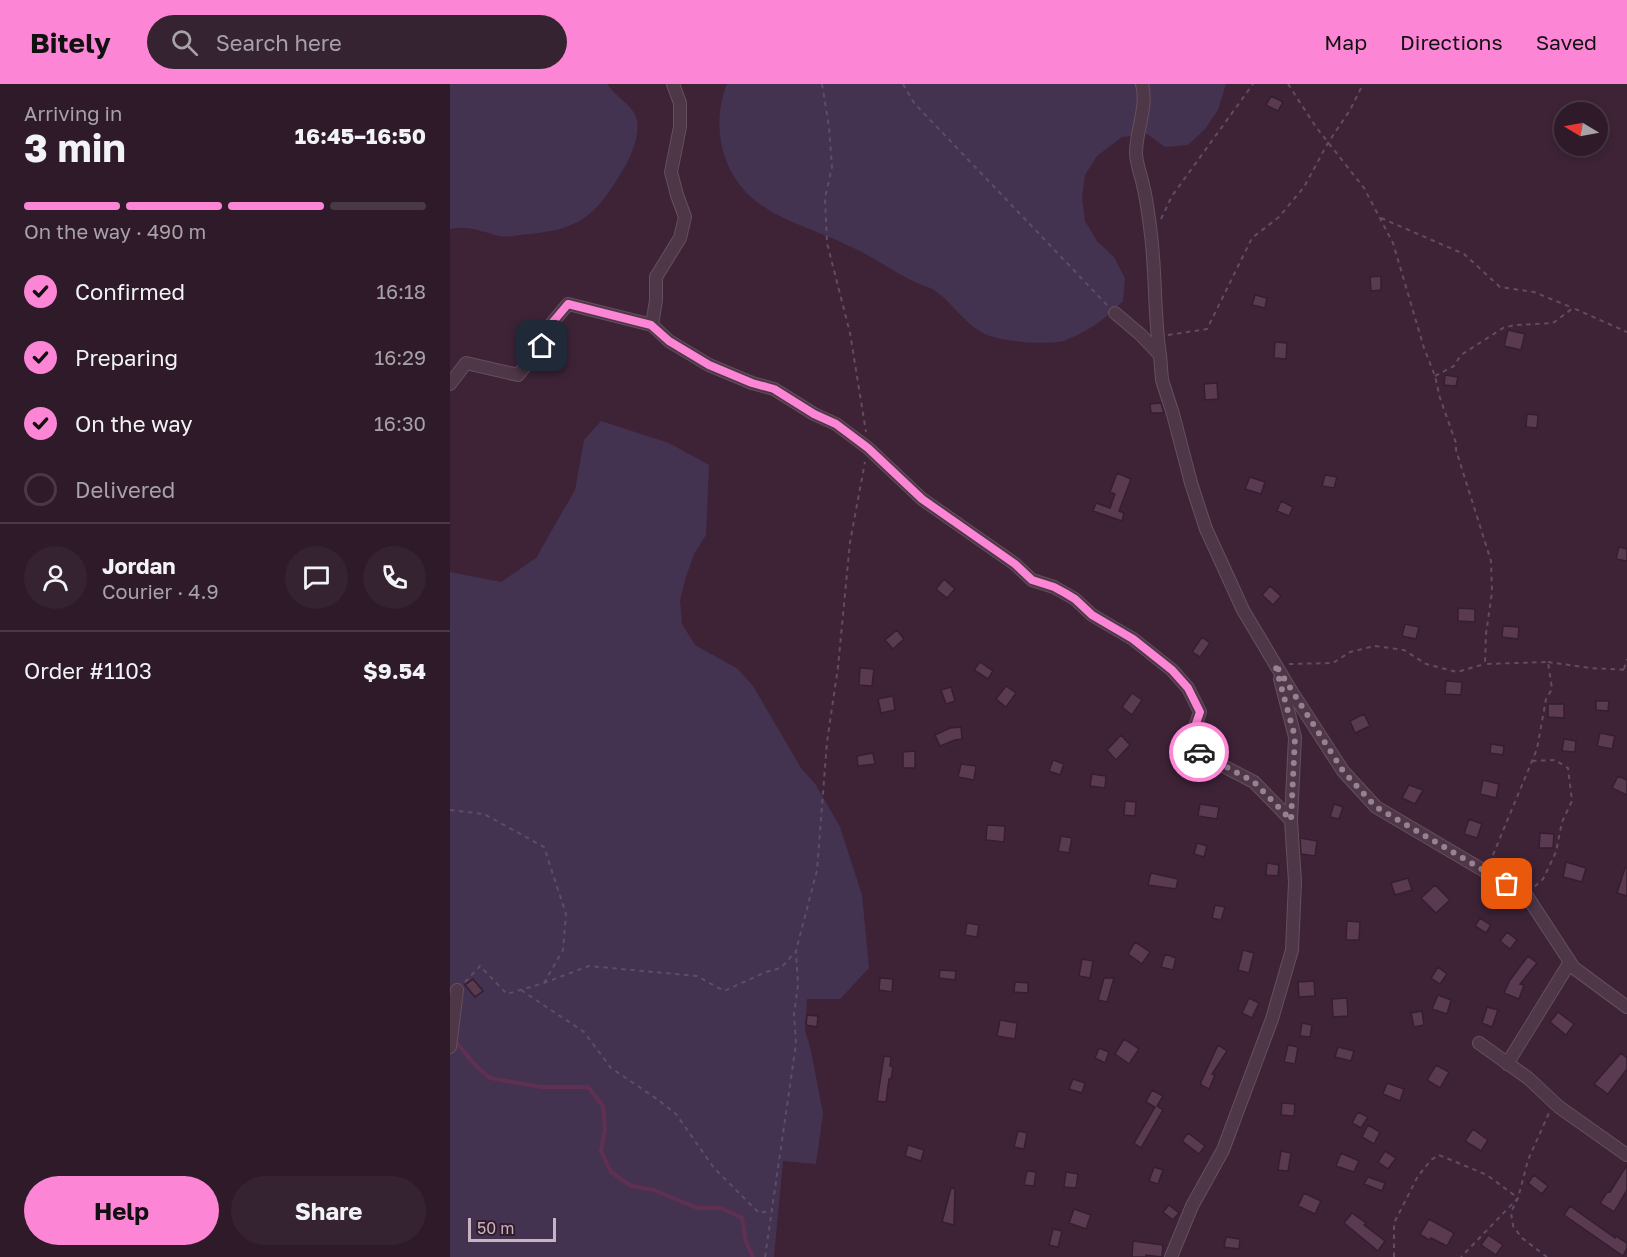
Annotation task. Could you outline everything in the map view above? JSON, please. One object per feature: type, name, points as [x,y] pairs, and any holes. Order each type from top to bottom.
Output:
[{"type":"street","points":[[651,325],[656,300],[656,277],[680,238],[686,217],[671,172],[680,127],[680,103],[673,84]]},
{"type":"street","points":[[1142,84],[1144,91],[1142,120],[1136,153],[1152,237],[1157,336],[1162,380],[1206,529],[1243,610],[1343,771],[1376,807],[1527,896],[1574,968],[1627,1007]]},
{"type":"street","points":[[450,384],[466,363],[519,375],[542,346],[552,323],[568,304],[651,325],[669,341],[709,365],[752,383],[774,389],[814,414],[836,424],[868,448],[922,499],[1015,564],[1032,580],[1054,587],[1075,599],[1092,615],[1133,639],[1172,670],[1188,688],[1200,712],[1191,738],[1200,754],[1254,782],[1291,820]]},
{"type":"street","points":[[1115,313],[1160,355]]},
{"type":"street","points":[[1171,1257],[1192,1206],[1223,1150],[1272,1019],[1292,950],[1295,882],[1291,820],[1295,737],[1275,664]]},
{"type":"street","points":[[1507,1064],[1570,962]]},
{"type":"street","points":[[450,1047],[457,990]]},
{"type":"street","points":[[1479,1043],[1627,1155]]},
{"type":"path","points":[[765,1257],[796,1044],[794,1014],[798,985],[796,951],[817,870],[827,742],[838,667],[850,542],[868,448],[850,333],[827,243],[825,198],[832,166],[830,127],[822,84]]},
{"type":"path","points":[[903,84],[914,103],[1115,313]]},
{"type":"path","points":[[1152,237],[1172,196],[1253,84]]},
{"type":"path","points":[[1288,84],[1328,143],[1364,188],[1393,243],[1424,348],[1436,376],[1440,398],[1456,443],[1456,450],[1491,561],[1492,592],[1486,634],[1485,664]]},
{"type":"path","points":[[1157,336],[1207,329],[1252,238],[1279,217],[1304,187],[1363,84]]},
{"type":"path","points":[[1380,218],[1464,254],[1500,287],[1534,292],[1627,332]]},
{"type":"path","points":[[1436,376],[1454,366],[1461,355],[1503,328],[1553,323],[1573,308]]},
{"type":"path","points":[[1275,664],[1333,663],[1350,652],[1375,646],[1404,650],[1426,664],[1457,672],[1485,664],[1548,662],[1590,668],[1625,669],[1627,659]]},
{"type":"path","points":[[1487,871],[1537,749],[1546,699],[1552,689],[1548,662]]},
{"type":"path","points":[[1527,896],[1543,879],[1556,852],[1562,822],[1572,801],[1568,768],[1555,760],[1532,760]]},
{"type":"path","points":[[450,810],[484,814],[544,848],[566,914],[563,950],[544,983]]},
{"type":"path","points":[[457,990],[480,966],[507,994],[589,966],[697,976],[724,992],[766,972],[781,968],[796,951]]},
{"type":"path","points":[[521,990],[584,1032],[610,1068],[676,1114],[714,1168],[759,1213],[773,1210]]},
{"type":"path","points":[[1547,1257],[1522,1238],[1513,1226],[1511,1212],[1518,1198],[1528,1160],[1554,1102]]},
{"type":"path","points":[[1394,1257],[1394,1223],[1418,1176],[1431,1160],[1439,1155],[1486,1175],[1518,1198]]},
{"type":"path","points":[[1461,1257],[1518,1198]]},
{"type":"shaded area","points":[[450,84],[607,84],[636,116],[636,140],[623,170],[605,198],[587,216],[576,223],[564,228],[507,237],[469,228],[450,229]]},
{"type":"shaded area","points":[[727,84],[1226,84],[1218,110],[1205,129],[1188,145],[1165,147],[1147,134],[1122,137],[1097,156],[1085,175],[1082,198],[1085,221],[1097,241],[1114,257],[1125,278],[1123,301],[1101,321],[1083,332],[1062,341],[1042,343],[1006,340],[990,336],[972,326],[944,298],[930,288],[857,250],[781,217],[756,201],[736,180],[724,154],[719,126],[720,111]]},
{"type":"shaded area","points":[[601,421],[669,443],[709,465],[706,535],[694,554],[686,577],[680,600],[682,624],[695,645],[738,669],[753,686],[801,768],[816,785],[840,827],[862,895],[869,968],[840,999],[807,999],[805,1030],[823,1114],[816,1164],[783,1161],[774,1257],[450,1257],[450,572],[501,582],[536,558],[575,490],[584,440]]},
{"type":"building","points":[[1271,96],[1283,102],[1278,111],[1266,105]]},
{"type":"building","points":[[1381,276],[1381,290],[1371,291],[1370,277]]},
{"type":"building","points":[[1255,295],[1267,298],[1265,308],[1252,305]]},
{"type":"building","points":[[1508,330],[1525,334],[1521,350],[1504,346]]},
{"type":"building","points":[[1275,342],[1287,343],[1286,359],[1274,358]]},
{"type":"building","points":[[1445,375],[1458,377],[1456,386],[1444,385]]},
{"type":"building","points":[[1217,383],[1218,399],[1205,400],[1204,384]]},
{"type":"building","points":[[1161,403],[1164,413],[1151,413],[1150,404]]},
{"type":"building","points":[[1527,414],[1538,415],[1537,428],[1526,427]]},
{"type":"building","points":[[1117,473],[1131,479],[1119,511],[1124,513],[1122,521],[1093,511],[1096,503],[1110,508],[1115,494],[1110,492]]},
{"type":"building","points":[[1325,475],[1337,477],[1334,488],[1322,486]]},
{"type":"building","points":[[1250,477],[1265,482],[1261,494],[1245,489]]},
{"type":"building","points":[[1281,501],[1293,507],[1289,516],[1277,511]]},
{"type":"building","points":[[1619,547],[1627,549],[1627,561],[1616,559]]},
{"type":"building","points":[[944,579],[955,589],[947,598],[936,589]]},
{"type":"building","points":[[1270,586],[1281,596],[1273,605],[1262,595]]},
{"type":"building","points":[[1458,608],[1475,609],[1475,622],[1458,621]]},
{"type":"building","points":[[1405,624],[1419,627],[1416,639],[1402,636]]},
{"type":"building","points":[[1503,626],[1519,627],[1518,639],[1502,637]]},
{"type":"building","points":[[897,630],[904,639],[893,649],[885,640]]},
{"type":"building","points":[[1202,637],[1210,643],[1200,657],[1192,652]]},
{"type":"building","points":[[980,662],[993,671],[988,679],[974,670]]},
{"type":"building","points":[[860,668],[874,669],[872,686],[859,685]]},
{"type":"building","points":[[1446,681],[1462,682],[1461,695],[1445,694]]},
{"type":"building","points":[[1006,686],[1016,693],[1006,707],[996,699]]},
{"type":"building","points":[[951,687],[955,701],[946,704],[941,690]]},
{"type":"building","points":[[1132,693],[1142,700],[1132,715],[1122,707]]},
{"type":"building","points":[[893,696],[895,710],[881,713],[878,699]]},
{"type":"building","points":[[1596,701],[1609,701],[1608,711],[1596,710]]},
{"type":"building","points":[[1548,704],[1564,704],[1564,718],[1548,717]]},
{"type":"building","points":[[1364,714],[1370,726],[1355,733],[1350,721]]},
{"type":"building","points":[[1209,725],[1221,733],[1211,748],[1200,738]]},
{"type":"building","points":[[961,727],[962,739],[940,746],[935,735],[950,728]]},
{"type":"building","points":[[1600,733],[1615,736],[1612,749],[1597,746]]},
{"type":"building","points":[[1121,735],[1130,745],[1116,760],[1107,750]]},
{"type":"building","points":[[1564,739],[1576,741],[1575,752],[1562,751]]},
{"type":"building","points":[[1491,744],[1504,746],[1503,755],[1490,753]]},
{"type":"building","points":[[915,751],[915,768],[903,768],[903,752]]},
{"type":"building","points":[[873,753],[875,764],[858,766],[857,756]]},
{"type":"building","points":[[1053,760],[1064,764],[1060,775],[1049,771]]},
{"type":"building","points":[[961,764],[976,766],[974,780],[958,777]]},
{"type":"building","points":[[1092,774],[1106,776],[1105,788],[1090,786]]},
{"type":"building","points":[[1618,776],[1627,780],[1627,795],[1612,788]]},
{"type":"building","points":[[1483,780],[1499,784],[1496,798],[1480,794]]},
{"type":"building","points":[[1409,785],[1423,790],[1415,804],[1402,798]]},
{"type":"building","points":[[1125,801],[1136,802],[1135,816],[1124,815]]},
{"type":"building","points":[[1200,804],[1219,807],[1217,819],[1198,816]]},
{"type":"building","points":[[1334,804],[1343,807],[1339,819],[1330,817]]},
{"type":"building","points":[[1469,819],[1482,824],[1477,838],[1464,834]]},
{"type":"building","points":[[987,825],[1005,826],[1004,842],[986,840]]},
{"type":"building","points":[[1540,833],[1554,834],[1553,848],[1539,848]]},
{"type":"building","points":[[1061,836],[1072,838],[1069,853],[1058,851]]},
{"type":"building","points":[[1300,838],[1317,841],[1315,856],[1301,854]]},
{"type":"building","points":[[1197,843],[1207,846],[1204,857],[1194,854]]},
{"type":"building","points":[[1566,862],[1586,868],[1582,882],[1563,877]]},
{"type":"building","points":[[1267,863],[1279,865],[1278,876],[1266,875]]},
{"type":"building","points":[[1625,868],[1627,868],[1627,896],[1617,893]]},
{"type":"building","points":[[1151,873],[1178,879],[1176,889],[1148,885]]},
{"type":"building","points":[[1408,878],[1412,890],[1395,895],[1391,883]]},
{"type":"building","points":[[1435,885],[1450,900],[1436,913],[1421,898]]},
{"type":"building","points":[[1215,905],[1225,907],[1221,920],[1212,918]]},
{"type":"building","points":[[1480,918],[1491,925],[1486,933],[1475,926]]},
{"type":"building","points":[[1347,921],[1360,922],[1359,940],[1346,940]]},
{"type":"building","points":[[967,923],[979,925],[977,937],[965,935]]},
{"type":"building","points":[[1507,932],[1517,940],[1510,949],[1500,941]]},
{"type":"building","points":[[1135,942],[1150,952],[1142,964],[1128,954]]},
{"type":"building","points":[[1243,950],[1254,953],[1249,973],[1238,970]]},
{"type":"building","points":[[1165,954],[1176,958],[1173,970],[1161,967]]},
{"type":"building","points":[[1528,956],[1537,963],[1520,984],[1524,985],[1519,999],[1504,993],[1510,980]]},
{"type":"building","points":[[1082,959],[1093,961],[1090,978],[1079,976]]},
{"type":"building","points":[[1438,967],[1447,974],[1440,984],[1431,978]]},
{"type":"building","points":[[940,970],[956,971],[955,980],[939,978]]},
{"type":"building","points":[[880,978],[893,979],[892,992],[879,990]]},
{"type":"building","points":[[1104,978],[1114,978],[1107,1002],[1098,1000]]},
{"type":"building","points":[[473,979],[483,991],[475,997],[465,985]]},
{"type":"building","points":[[1314,981],[1315,996],[1299,997],[1298,982]]},
{"type":"building","points":[[1015,982],[1028,983],[1028,993],[1014,992]]},
{"type":"building","points":[[1438,995],[1451,1000],[1447,1014],[1432,1009]]},
{"type":"building","points":[[1249,998],[1259,1003],[1252,1018],[1242,1013]]},
{"type":"building","points":[[1347,998],[1348,1016],[1333,1017],[1332,999]]},
{"type":"building","points":[[1487,1007],[1498,1010],[1492,1027],[1482,1023]]},
{"type":"building","points":[[1422,1011],[1424,1025],[1414,1027],[1411,1013]]},
{"type":"building","points":[[1558,1012],[1574,1024],[1566,1035],[1550,1022]]},
{"type":"building","points":[[807,1015],[818,1016],[817,1027],[806,1025]]},
{"type":"building","points":[[1000,1020],[1017,1023],[1015,1039],[997,1036]]},
{"type":"building","points":[[1302,1023],[1312,1025],[1310,1037],[1300,1036]]},
{"type":"building","points":[[1124,1039],[1139,1049],[1129,1064],[1115,1054]]},
{"type":"building","points":[[1218,1045],[1227,1051],[1212,1074],[1215,1075],[1209,1089],[1201,1085],[1201,1082]]},
{"type":"building","points":[[1288,1045],[1298,1047],[1295,1064],[1284,1062]]},
{"type":"building","points":[[1338,1047],[1354,1051],[1351,1061],[1335,1057]]},
{"type":"building","points":[[1099,1048],[1109,1052],[1105,1063],[1095,1058]]},
{"type":"building","points":[[1621,1053],[1627,1058],[1627,1069],[1608,1094],[1594,1084]]},
{"type":"building","points":[[884,1056],[891,1057],[890,1066],[893,1067],[886,1102],[877,1101]]},
{"type":"building","points":[[1436,1065],[1449,1072],[1440,1088],[1427,1080]]},
{"type":"building","points":[[1073,1079],[1085,1083],[1082,1093],[1069,1089]]},
{"type":"building","points":[[1387,1083],[1404,1089],[1400,1101],[1383,1094]]},
{"type":"building","points":[[1152,1090],[1163,1096],[1157,1106],[1163,1110],[1141,1148],[1134,1143],[1155,1107],[1146,1102]]},
{"type":"building","points":[[1282,1103],[1295,1104],[1294,1116],[1281,1115]]},
{"type":"building","points":[[1358,1112],[1368,1117],[1361,1128],[1352,1123]]},
{"type":"building","points":[[1368,1125],[1380,1132],[1374,1144],[1362,1137]]},
{"type":"building","points":[[1473,1129],[1488,1140],[1481,1151],[1465,1141]]},
{"type":"building","points":[[1018,1131],[1027,1133],[1024,1149],[1014,1147]]},
{"type":"building","points":[[1188,1133],[1205,1146],[1199,1154],[1182,1141]]},
{"type":"building","points":[[908,1145],[924,1150],[921,1161],[905,1156]]},
{"type":"building","points":[[1281,1151],[1291,1153],[1288,1171],[1278,1170]]},
{"type":"building","points":[[1385,1151],[1396,1158],[1388,1169],[1378,1162]]},
{"type":"building","points":[[1341,1153],[1359,1161],[1354,1172],[1336,1166]]},
{"type":"building","points":[[1627,1165],[1627,1190],[1614,1212],[1600,1203]]},
{"type":"building","points":[[1154,1167],[1163,1170],[1158,1184],[1149,1181]]},
{"type":"building","points":[[1027,1171],[1036,1172],[1034,1186],[1024,1185]]},
{"type":"building","points":[[1066,1172],[1078,1174],[1076,1188],[1064,1187]]},
{"type":"building","points":[[1534,1175],[1548,1186],[1542,1194],[1528,1183]]},
{"type":"building","points":[[1368,1177],[1385,1183],[1382,1191],[1364,1184]]},
{"type":"building","points":[[951,1188],[955,1189],[954,1225],[942,1222]]},
{"type":"building","points":[[1304,1193],[1321,1201],[1315,1214],[1298,1206]]},
{"type":"building","points":[[1169,1205],[1179,1213],[1173,1220],[1163,1212]]},
{"type":"building","points":[[1570,1206],[1615,1238],[1616,1236],[1627,1243],[1623,1256],[1564,1215]]},
{"type":"building","points":[[1074,1209],[1091,1215],[1086,1229],[1069,1223]]},
{"type":"building","points":[[1352,1213],[1385,1241],[1378,1251],[1344,1223]]},
{"type":"building","points":[[1429,1219],[1454,1233],[1447,1246],[1431,1238],[1429,1240],[1420,1234]]},
{"type":"building","points":[[1053,1229],[1062,1231],[1058,1247],[1049,1245]]},
{"type":"building","points":[[1488,1235],[1503,1245],[1496,1255],[1481,1245]]},
{"type":"building","points":[[1226,1237],[1240,1239],[1239,1249],[1224,1247]]},
{"type":"building","points":[[1133,1241],[1163,1245],[1162,1257],[1146,1255],[1146,1257],[1132,1257]]},
{"type":"waterway","points":[[454,1039],[473,1063],[490,1078],[541,1087],[588,1087],[603,1106],[605,1129],[601,1151],[611,1172],[631,1186],[654,1190],[697,1208],[721,1208],[742,1218],[746,1242],[753,1257]]},
{"type":"way so far","points":[[1199,752],[1254,782],[1291,820],[1295,737],[1275,664],[1343,771],[1376,807],[1507,884]]},
{"type":"route","points":[[542,346],[552,323],[568,304],[651,325],[669,341],[709,365],[752,383],[774,389],[814,414],[836,424],[868,448],[922,499],[1015,564],[1032,580],[1054,587],[1075,599],[1092,615],[1133,639],[1172,670],[1188,688],[1200,712],[1191,738],[1199,752]]}]
